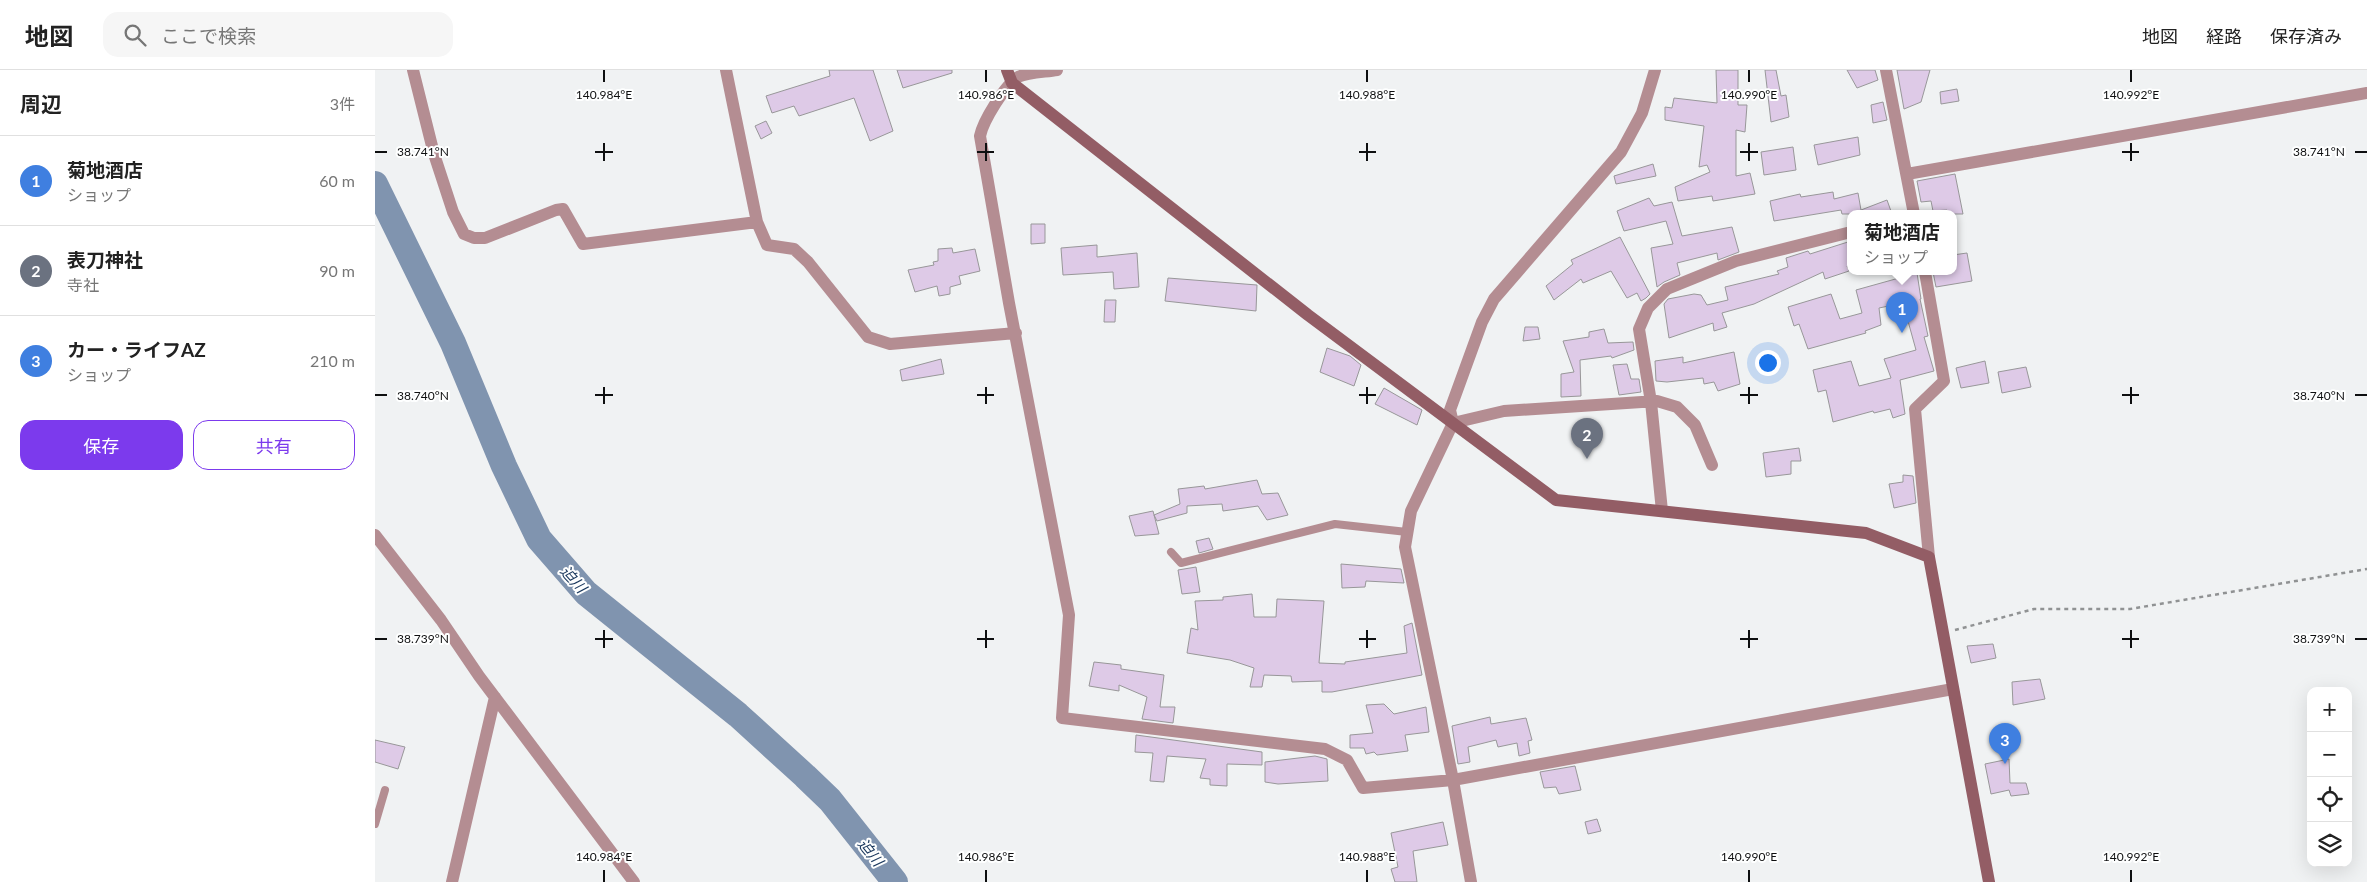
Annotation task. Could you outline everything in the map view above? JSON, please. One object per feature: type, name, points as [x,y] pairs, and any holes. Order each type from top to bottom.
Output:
[{"type":"street","points":[[413,70],[434,154],[451,204],[464,234],[474,238],[491,236],[556,210],[563,209],[569,216],[583,244],[757,222]]},
{"type":"street","points":[[727,70],[757,222],[767,245],[794,250],[808,262],[868,337],[890,344],[1015,333]]},
{"type":"street","points":[[1007,70],[1012,83],[1309,315],[1556,500],[1866,533],[1929,557]]},
{"type":"street","points":[[1057,70],[1019,76],[983,124],[980,136],[1015,333],[1069,615],[1062,718],[1325,749],[1347,760],[1363,788],[1453,780],[1953,689]]},
{"type":"street","points":[[1471,882],[1453,780],[1405,547],[1411,511],[1453,423],[1450,410],[1482,322],[1494,299],[1621,152],[1641,113],[1655,70]]},
{"type":"street","points":[[1886,70],[1913,210]]},
{"type":"street","points":[[1907,174],[2367,93]]},
{"type":"street","points":[[1661,511],[1651,402],[1639,329],[1648,308],[1667,289],[1736,261],[1847,233]]},
{"type":"street","points":[[1926,275],[1944,381],[1915,409],[1929,557],[1989,882]]},
{"type":"street","points":[[1453,423],[1504,411],[1657,401],[1677,407],[1695,425],[1712,465]]},
{"type":"street","points":[[375,535],[441,620],[495,697],[633,882]]},
{"type":"street","points":[[452,882],[495,697]]},
{"type":"lane","points":[[1171,552],[1181,563],[1335,524],[1407,532]]},
{"type":"lane","points":[[375,824],[385,790]]},
{"type":"path","points":[[1944,633],[2034,609],[2130,609],[2367,569]]},
{"type":"building","points":[[829,70],[873,70],[893,131],[870,141],[854,98],[799,116],[794,106],[772,113],[766,96],[830,76]]},
{"type":"building","points":[[897,70],[952,70],[952,73],[903,88]]},
{"type":"building","points":[[1716,70],[1738,70],[1738,105],[1747,105],[1745,132],[1736,130],[1736,176],[1750,173],[1755,194],[1713,201],[1712,196],[1678,201],[1675,187],[1710,172],[1707,165],[1699,167],[1704,126],[1665,120],[1665,107],[1672,108],[1674,98],[1717,103]]},
{"type":"building","points":[[1765,70],[1776,70],[1781,96],[1786,95],[1789,117],[1771,122]]},
{"type":"building","points":[[1847,70],[1875,70],[1878,80],[1857,88]]},
{"type":"building","points":[[1897,70],[1930,70],[1921,102],[1904,109]]},
{"type":"building","points":[[1957,89],[1959,101],[1941,104],[1940,92]]},
{"type":"building","points":[[1883,102],[1887,120],[1873,123],[1871,105]]},
{"type":"building","points":[[766,121],[772,133],[761,139],[755,126]]},
{"type":"building","points":[[1858,137],[1860,155],[1818,165],[1814,145]]},
{"type":"building","points":[[1793,147],[1796,170],[1764,175],[1761,152]]},
{"type":"building","points":[[1653,164],[1656,176],[1616,184],[1614,176]]},
{"type":"building","points":[[1955,174],[1963,214],[1957,214],[1957,210],[1933,210],[1931,201],[1921,202],[1917,181]]},
{"type":"building","points":[[1833,192],[1834,199],[1858,193],[1861,210],[1847,210],[1847,214],[1842,214],[1841,210],[1774,221],[1770,201],[1800,194],[1801,197]]},
{"type":"building","points":[[1649,198],[1654,206],[1672,202],[1682,236],[1732,227],[1739,252],[1718,260],[1717,253],[1677,263],[1680,275],[1657,287],[1651,248],[1673,244],[1666,221],[1624,231],[1617,211]]},
{"type":"building","points":[[1887,200],[1891,210],[1861,210]]},
{"type":"building","points":[[1031,224],[1045,224],[1045,243],[1031,244]]},
{"type":"building","points":[[1620,237],[1650,294],[1646,298],[1641,301],[1637,293],[1627,298],[1611,271],[1583,283],[1581,279],[1554,300],[1546,286],[1573,264],[1571,260]]},
{"type":"building","points":[[1847,242],[1847,272],[1825,279],[1823,272],[1754,304],[1722,313],[1727,327],[1714,331],[1713,323],[1669,338],[1664,304],[1668,299],[1694,294],[1701,295],[1707,305],[1728,300],[1725,287],[1779,274],[1777,271],[1788,267],[1786,258],[1808,251],[1810,254]]},
{"type":"building","points":[[1097,245],[1097,257],[1137,253],[1139,287],[1114,289],[1113,272],[1063,275],[1061,248]]},
{"type":"building","points":[[952,248],[953,253],[975,249],[980,271],[959,276],[961,284],[950,287],[950,294],[939,296],[937,286],[915,292],[908,270],[934,265],[933,262],[938,261],[938,249]]},
{"type":"building","points":[[1967,253],[1972,281],[1936,287],[1934,275],[1957,275],[1957,254]]},
{"type":"building","points":[[1910,275],[1917,275],[1928,336],[1924,337],[1934,371],[1900,380],[1905,414],[1893,418],[1890,409],[1874,413],[1873,411],[1833,422],[1826,390],[1818,392],[1813,370],[1851,361],[1859,386],[1891,378],[1884,359],[1916,350],[1903,303],[1879,308],[1881,325],[1865,331],[1866,333],[1808,349],[1799,324],[1794,326],[1788,307],[1831,294],[1840,319],[1862,313],[1856,290]]},
{"type":"building","points":[[1168,278],[1257,285],[1256,311],[1165,301]]},
{"type":"building","points":[[1105,300],[1116,300],[1115,322],[1104,322]]},
{"type":"building","points":[[1525,327],[1538,327],[1540,339],[1523,341]]},
{"type":"building","points":[[1604,329],[1608,343],[1633,342],[1634,350],[1612,358],[1611,356],[1580,360],[1581,396],[1561,397],[1561,374],[1574,372],[1563,341],[1589,337],[1589,332]]},
{"type":"building","points":[[1327,348],[1350,356],[1361,365],[1354,386],[1320,372]]},
{"type":"building","points":[[1734,352],[1740,384],[1718,391],[1714,382],[1704,384],[1703,378],[1667,382],[1656,381],[1655,361],[1683,357],[1683,363]]},
{"type":"building","points":[[941,359],[944,374],[902,381],[900,370]]},
{"type":"building","points":[[1985,361],[1989,383],[1961,388],[1956,368]]},
{"type":"building","points":[[1627,364],[1631,379],[1639,379],[1641,392],[1619,395],[1613,365]]},
{"type":"building","points":[[2026,367],[2031,387],[2002,393],[1998,372]]},
{"type":"building","points":[[1384,388],[1422,410],[1417,425],[1375,404]]},
{"type":"building","points":[[1799,448],[1801,461],[1791,461],[1791,474],[1766,477],[1763,453]]},
{"type":"building","points":[[1903,475],[1913,476],[1916,503],[1894,508],[1889,484],[1903,482]]},
{"type":"building","points":[[1257,480],[1262,494],[1278,493],[1288,515],[1267,520],[1258,506],[1223,511],[1222,504],[1187,506],[1187,513],[1157,521],[1154,515],[1180,504],[1178,489],[1204,486],[1205,489]]},
{"type":"building","points":[[1153,511],[1159,534],[1135,536],[1129,516]]},
{"type":"building","points":[[1209,538],[1213,549],[1199,553],[1196,541]]},
{"type":"building","points":[[1341,564],[1401,569],[1404,583],[1366,581],[1365,587],[1342,588]]},
{"type":"building","points":[[1196,567],[1200,592],[1182,594],[1178,570]]},
{"type":"building","points":[[1252,594],[1254,617],[1276,617],[1277,599],[1324,601],[1319,663],[1345,664],[1345,662],[1407,653],[1404,626],[1412,623],[1422,675],[1332,692],[1322,692],[1322,681],[1292,682],[1291,676],[1264,675],[1262,687],[1250,687],[1254,668],[1230,660],[1187,653],[1191,628],[1198,630],[1195,601],[1223,600],[1223,597]]},
{"type":"building","points":[[1993,644],[1996,658],[1971,663],[1967,646]]},
{"type":"building","points":[[1094,662],[1121,665],[1121,669],[1164,675],[1160,707],[1175,707],[1173,723],[1142,719],[1147,697],[1119,685],[1119,691],[1089,686]]},
{"type":"building","points":[[2040,679],[2045,699],[2013,705],[2012,682]]},
{"type":"building","points":[[1384,704],[1394,714],[1426,707],[1429,732],[1405,735],[1408,751],[1377,755],[1374,752],[1366,754],[1364,748],[1350,748],[1350,735],[1373,733],[1366,705]]},
{"type":"building","points":[[1490,717],[1491,724],[1526,718],[1532,740],[1528,741],[1530,753],[1519,756],[1517,743],[1498,747],[1496,740],[1468,747],[1470,762],[1458,764],[1452,726]]},
{"type":"building","points":[[1136,735],[1262,752],[1262,765],[1227,764],[1227,786],[1210,785],[1210,779],[1200,778],[1206,759],[1167,756],[1164,782],[1150,781],[1153,753],[1135,752]]},
{"type":"building","points":[[375,740],[405,747],[398,769],[375,762]]},
{"type":"building","points":[[1315,756],[1327,759],[1328,781],[1278,784],[1265,782],[1265,762]]},
{"type":"building","points":[[2009,759],[2010,783],[2026,783],[2029,794],[2011,796],[2009,790],[1991,794],[1985,764]]},
{"type":"building","points":[[1575,766],[1581,790],[1559,794],[1556,787],[1544,788],[1540,772]]},
{"type":"building","points":[[1597,819],[1601,831],[1588,834],[1585,822]]},
{"type":"building","points":[[1443,822],[1448,845],[1413,851],[1417,882],[1395,882],[1391,869],[1398,867],[1391,833]]},
{"type":"waterway","name":"迫川","points":[[375,184],[453,343],[504,466],[539,539],[586,593],[738,715],[830,800],[895,882]]},
{"type":"place","name":"菊地酒店","points":[[1902,333]]},
{"type":"place","name":"表刀神社","points":[[1587,459]]},
{"type":"place","name":"カー・ライフAZ","points":[[2005,764]]}]
